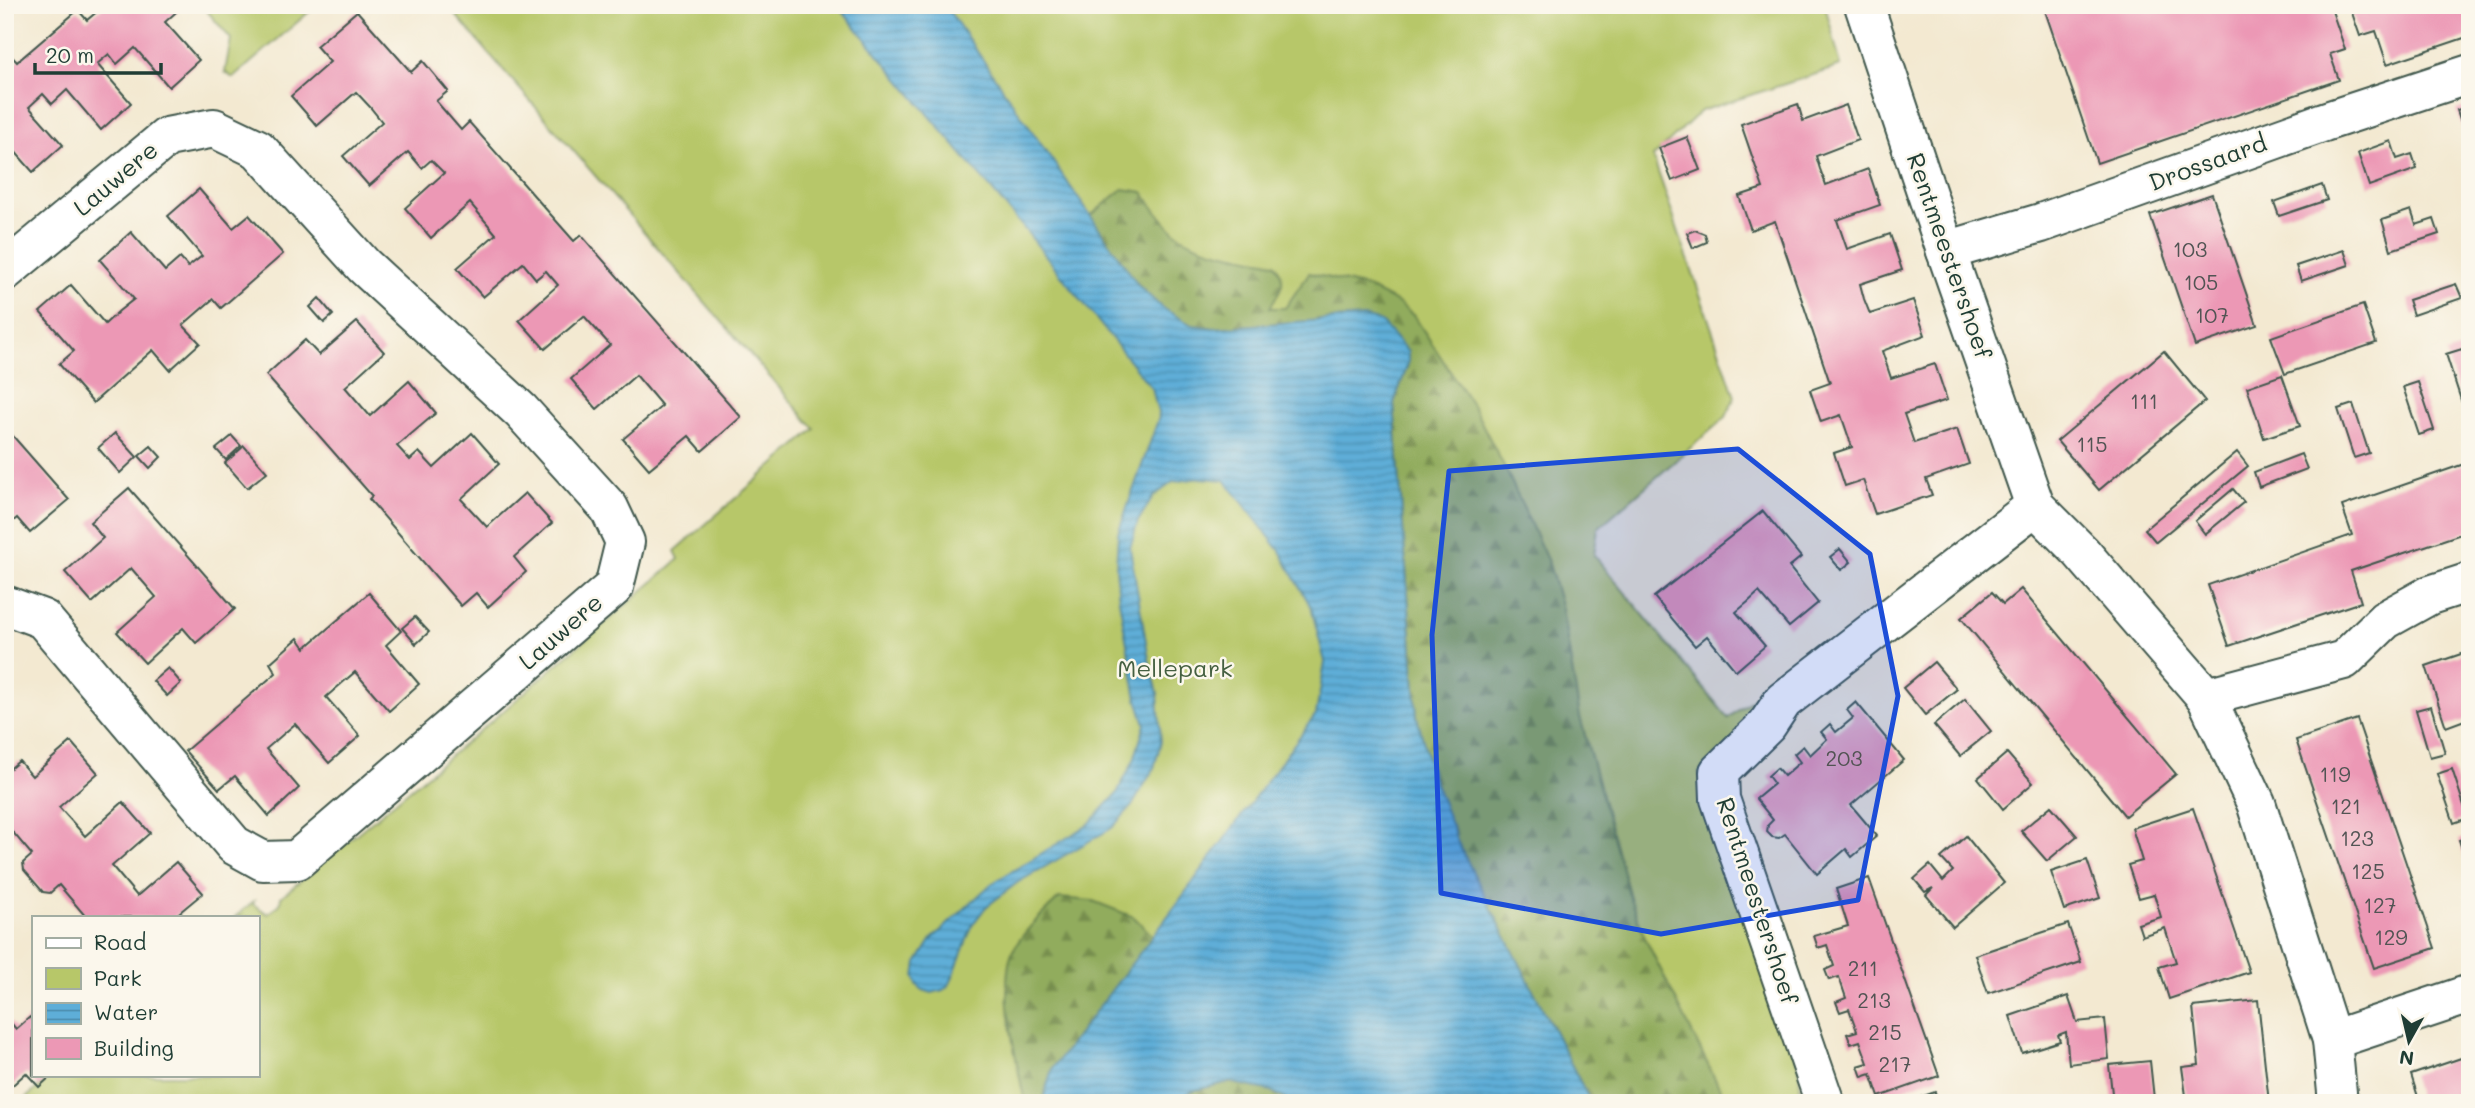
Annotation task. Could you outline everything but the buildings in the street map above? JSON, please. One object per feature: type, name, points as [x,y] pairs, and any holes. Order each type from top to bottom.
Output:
[{"type":"street","name":"Rentmeestershoef","points":[[1864,5],[2035,506],[2081,552],[2206,697],[2256,803],[2332,1040],[2338,1103]]},
{"type":"street","name":"Drossaard","points":[[1946,251],[2041,223],[2323,122],[2470,74]]},
{"type":"street","name":"Lauwere","points":[[5,271],[167,137],[214,128],[258,149],[364,267],[521,411],[609,508],[625,542],[614,587],[297,860],[263,861],[234,845],[43,618],[5,605]]},
{"type":"street","name":"Rentmeestershoef","points":[[1825,1103],[1720,799],[1719,772],[1767,725],[1783,701],[2035,506]]},
{"type":"street","points":[[2206,697],[2344,660],[2385,620],[2430,595],[2470,582]]},
{"type":"street","points":[[2332,1040],[2470,993]]},
{"type":"highlighted area","points":[[1738,449],[1870,554],[1898,696],[1858,900],[1661,934],[1441,893],[1432,635],[1449,471]]},
{"type":"green space","points":[[202,5],[317,5],[233,78],[225,72],[231,39]]},
{"type":"green space","name":"Mellepark","points":[[447,5],[1825,5],[1841,66],[1701,111],[1653,157],[1735,397],[1726,417],[1598,528],[1594,555],[1728,718],[1758,695],[1764,707],[1761,719],[1699,773],[1799,1068],[1801,1103],[20,1103],[52,1076],[259,1076],[259,916],[236,916],[254,901],[253,904],[268,914],[280,904],[281,897],[488,724],[679,559],[675,551],[815,429]]},
{"type":"green space","points":[[1123,189],[1143,192],[1168,226],[1189,241],[1225,253],[1275,263],[1282,276],[1282,286],[1270,308],[1285,308],[1309,273],[1366,287],[1397,302],[1414,316],[1474,408],[1549,564],[1562,609],[1580,717],[1631,901],[1646,940],[1727,1103],[1591,1103],[1459,845],[1433,779],[1417,717],[1394,403],[1408,364],[1364,317],[1214,328],[1194,326],[1176,318],[1147,294],[1134,279],[1089,217]]},
{"type":"green space","points":[[1059,898],[1093,901],[1134,917],[1153,936],[1052,1069],[1042,1103],[1025,1103],[1010,1023],[1007,980],[1009,962],[1024,933]]},
{"type":"green space","points":[[1228,1082],[1272,1091],[1291,1103],[1173,1103],[1192,1091]]},
{"type":"water","points":[[837,5],[945,5],[1139,286],[1161,307],[1192,325],[1214,328],[1364,317],[1381,322],[1408,352],[1408,364],[1394,403],[1417,717],[1433,778],[1459,845],[1591,1103],[1291,1103],[1272,1091],[1229,1082],[1192,1091],[1173,1103],[1042,1103],[1052,1069],[1316,714],[1325,662],[1311,607],[1280,551],[1225,480],[1200,478],[1173,482],[1153,497],[1138,521],[1130,548],[1149,659],[1158,693],[1161,742],[1154,768],[1132,806],[1112,828],[1017,883],[986,907],[973,924],[950,984],[943,990],[932,993],[917,985],[917,963],[932,939],[991,884],[1088,825],[1116,795],[1134,760],[1145,724],[1137,699],[1119,600],[1116,568],[1118,533],[1159,417],[1152,389],[1022,226]]}]
